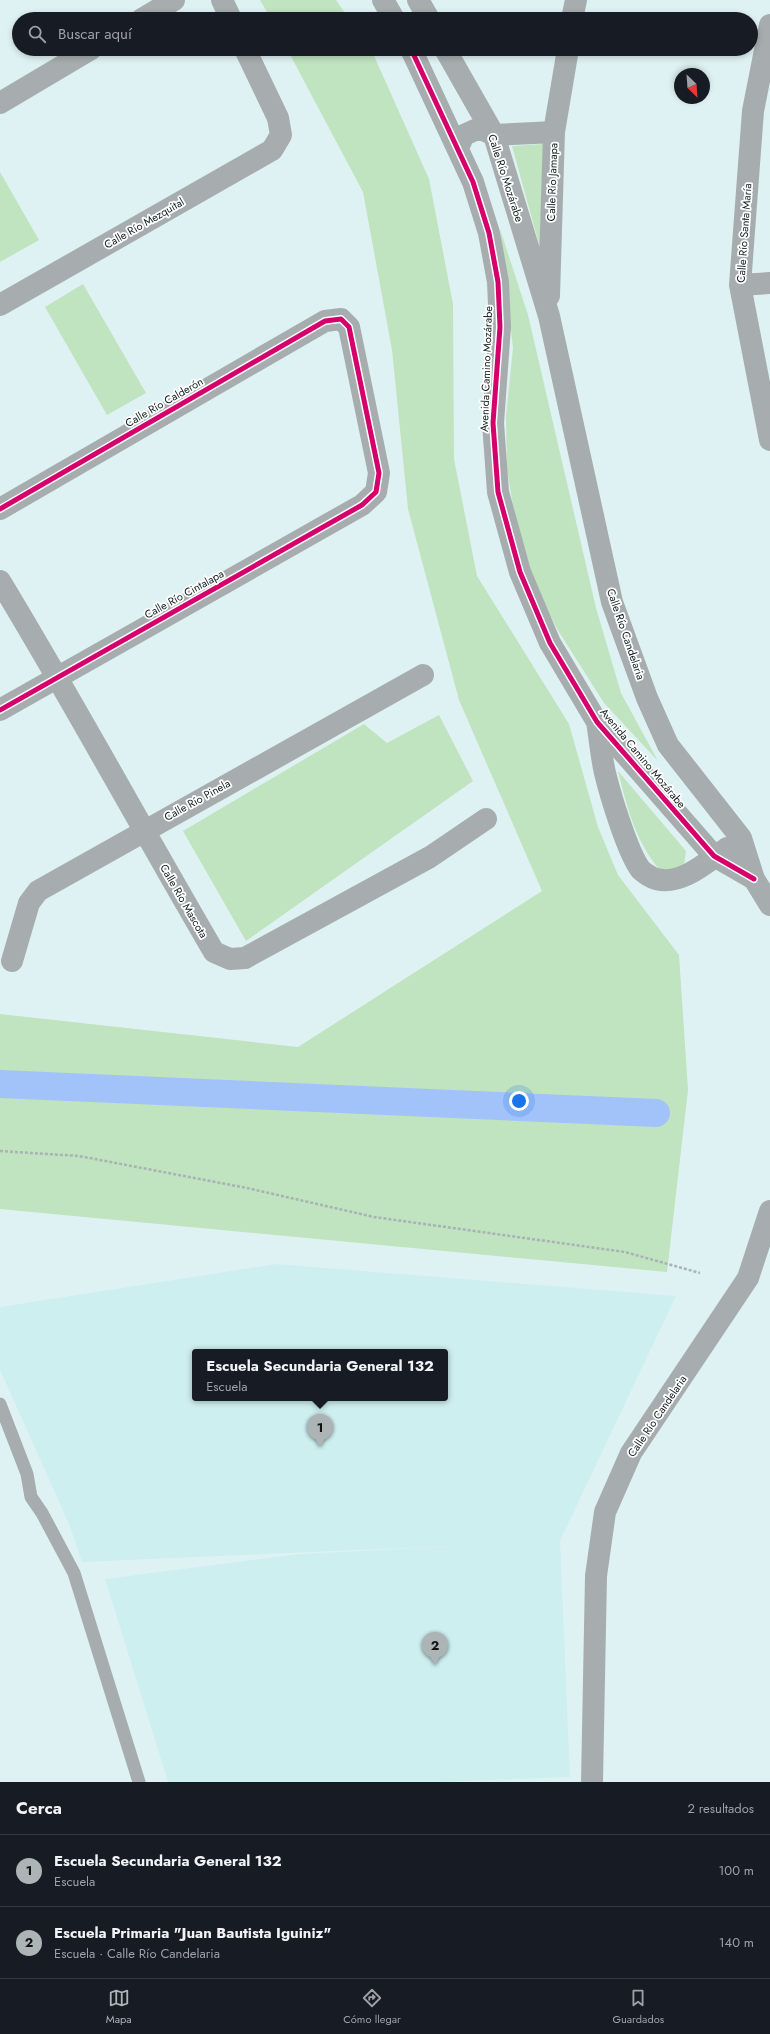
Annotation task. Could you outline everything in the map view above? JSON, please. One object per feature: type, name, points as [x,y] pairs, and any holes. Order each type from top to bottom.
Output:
[{"type":"street","points":[[154,12],[174,0]]},
{"type":"street","points":[[222,0],[228,12]]},
{"type":"street","points":[[384,0],[390,12]]},
{"type":"street","points":[[418,0],[424,12]]},
{"type":"street","points":[[573,12],[576,0]]},
{"type":"street","name":"Calle Río Santa María","points":[[770,25],[740,285],[770,440]]},
{"type":"street","points":[[0,103],[79,56]]},
{"type":"street","name":"Calle Río Mezquital","points":[[0,305],[272,150],[281,135],[278,118],[248,56]]},
{"type":"street","name":"Avenida Camino Mozárabe","points":[[414,56],[473,182],[489,233],[498,282],[500,326],[493,423],[498,492],[520,572],[547,636],[597,722],[714,856]]},
{"type":"street","name":"Calle Río Mozárabe","points":[[449,56],[494,135],[549,316]]},
{"type":"street","name":"Calle Río Jamapa","points":[[549,316],[554,132],[567,56]]},
{"type":"street","points":[[458,148],[464,135],[475,130],[483,130],[494,135],[554,132]]},
{"type":"street","points":[[740,285],[770,283]]},
{"type":"street","name":"Calle Río Candelaria","points":[[549,316],[612,602],[648,698],[668,746],[741,838],[754,879],[770,905]]},
{"type":"street","name":"Calle Río Calderón","points":[[0,509],[325,321],[340,319],[349,327],[379,473],[376,492]]},
{"type":"street","name":"Calle Río Cintalapa","points":[[0,710],[362,505],[376,492]]},
{"type":"street","name":"Calle Río Mascota","points":[[0,581],[58,677],[143,830],[214,952],[230,960],[245,958],[430,857],[486,819]]},
{"type":"street","name":"Calle Río Pinela","points":[[12,961],[29,903],[38,890],[423,675]]},
{"type":"street","name":"Avenida Camino Mozárabe","points":[[597,722],[604,772],[629,846],[641,870],[656,879],[676,879],[692,872],[741,838]]},
{"type":"street","name":"Calle Río Candelaria","points":[[714,856],[754,879]]},
{"type":"street","name":"Calle Río Candelaria","points":[[592,1782],[596,1576],[605,1512],[631,1453],[748,1278],[770,1212]]},
{"type":"lane","points":[[0,1404],[27,1474],[31,1497],[42,1513],[74,1574],[139,1782]]},
{"type":"path","points":[[0,1151],[79,1156],[247,1188],[374,1217],[625,1252],[700,1273]]},
{"type":"shaded area","points":[[276,1264],[676,1296],[560,1541],[570,1777],[442,1782],[168,1782],[105,1579],[299,1554],[454,1546],[82,1562],[69,1524],[0,1370],[0,1307]]},
{"type":"green space","points":[[260,0],[336,0],[344,12],[267,12]]},
{"type":"green space","points":[[291,56],[374,56],[429,179],[453,304],[454,459],[477,576],[569,724],[598,827],[618,875],[679,955],[688,1090],[667,1272],[0,1209],[0,1014],[298,1047],[542,891],[459,700],[408,509],[392,350],[363,192]]},
{"type":"green space","points":[[543,144],[540,248],[512,146]]},
{"type":"green space","points":[[0,172],[39,240],[0,262]]},
{"type":"green space","points":[[500,229],[528,315],[596,608],[621,693],[658,761],[604,703],[559,632],[542,600],[526,558],[515,517],[507,470],[506,416],[513,348]]},
{"type":"green space","points":[[83,284],[146,393],[107,415],[45,307]]},
{"type":"green space","points":[[439,715],[473,781],[246,941],[183,831],[364,724],[387,743]]},
{"type":"green space","points":[[618,771],[686,851],[684,865],[671,871],[659,869],[651,858],[633,823]]},
{"type":"waterway","points":[[0,1084],[656,1113]]},
{"type":"cycle path","points":[[414,56],[473,182],[489,233],[498,282],[500,327],[493,423],[498,492],[520,572],[550,643],[597,722],[714,856],[754,879]]},
{"type":"cycle path","points":[[0,509],[325,321],[341,319],[349,327],[379,473],[376,492],[362,505],[0,710]]},
{"type":"place","name":"Escuela Secundaria General 132","points":[[320,1447]]},
{"type":"place","name":"Escuela Primaria \"Juan Bautista Iguiniz\"","points":[[435,1665]]}]
